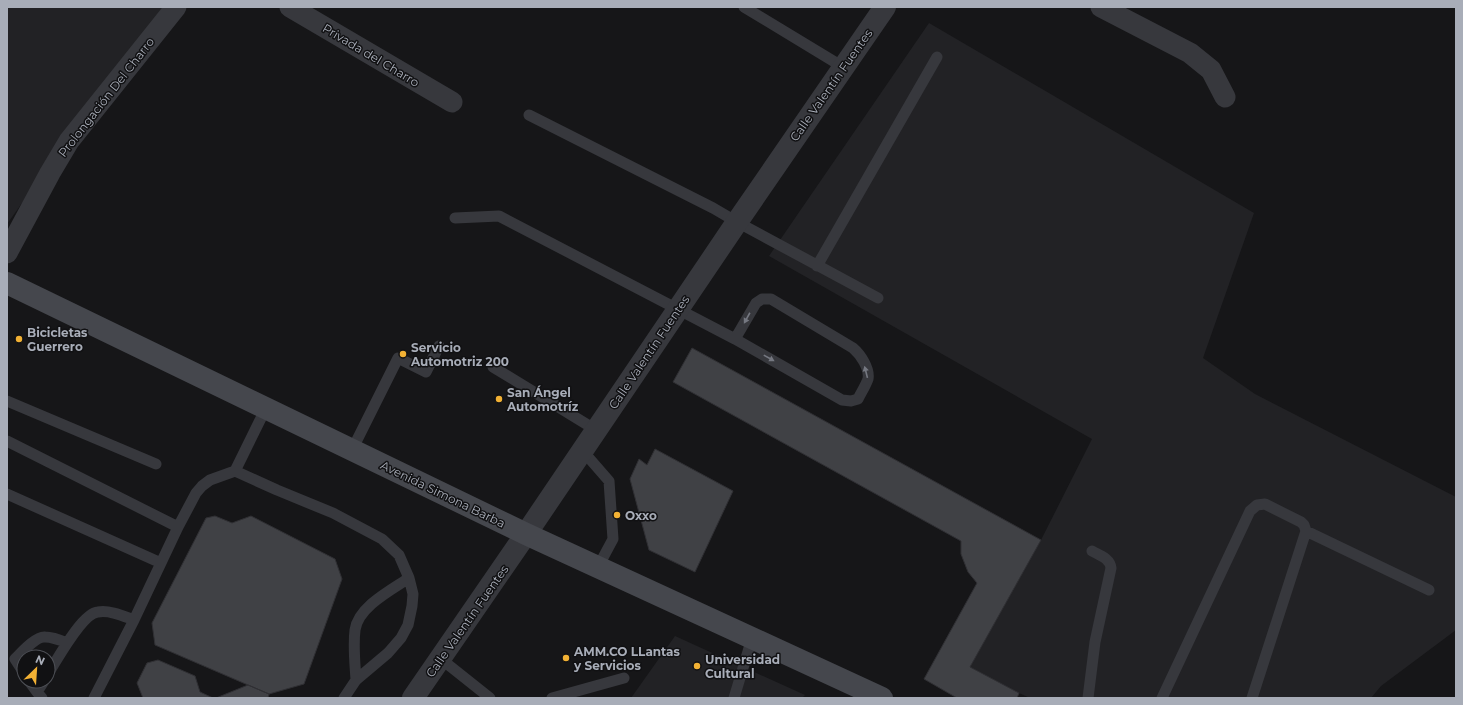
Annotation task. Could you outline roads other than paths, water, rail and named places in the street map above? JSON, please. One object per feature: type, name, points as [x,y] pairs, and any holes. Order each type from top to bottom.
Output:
[{"type":"main road","name":"Avenida Simona Barba","points":[[7,283],[526,534],[882,698]]},
{"type":"street","name":"Prolongación Del Charro","points":[[7,253],[50,172],[69,141],[176,7]]},
{"type":"street","name":"Privada del Charro","points":[[290,7],[452,102]]},
{"type":"street","name":"Calle Valentín Fuentes","points":[[413,698],[526,534],[842,67],[885,7]]},
{"type":"street","points":[[1100,7],[1190,53],[1211,70],[1225,97]]},
{"type":"lane","points":[[744,7],[842,67]]},
{"type":"lane","points":[[817,266],[937,57]]},
{"type":"lane","points":[[529,115],[714,208],[817,266],[878,298]]},
{"type":"lane","points":[[455,218],[499,216],[735,339],[842,400],[851,401],[858,399],[868,378],[867,370],[860,354],[853,348],[770,300],[762,299],[756,303],[735,339]]},
{"type":"lane","points":[[352,450],[398,358],[426,372],[439,346]]},
{"type":"lane","points":[[493,367],[596,430]]},
{"type":"lane","points":[[7,401],[156,464]]},
{"type":"lane","points":[[94,698],[196,493],[210,480],[235,471],[266,408]]},
{"type":"lane","points":[[7,441],[178,527]]},
{"type":"lane","points":[[582,450],[609,481],[613,539],[598,567]]},
{"type":"lane","points":[[235,471],[333,513],[382,539],[399,555],[409,578],[413,594],[408,625],[401,638],[388,653],[356,680],[344,698]]},
{"type":"lane","points":[[7,494],[161,563]]},
{"type":"lane","points":[[1162,698],[1250,511],[1257,505],[1265,504],[1301,522],[1304,525],[1306,532],[1252,698]]},
{"type":"lane","points":[[1306,532],[1428,590]]},
{"type":"lane","points":[[1088,698],[1095,642],[1111,568],[1111,564],[1106,559],[1092,551]]},
{"type":"lane","points":[[356,680],[354,645],[357,621],[365,609],[409,578]]},
{"type":"lane","points":[[56,661],[67,643],[88,616],[93,612],[107,611],[134,620]]},
{"type":"lane","points":[[11,662],[41,637],[50,637],[67,643]]},
{"type":"lane","points":[[734,698],[752,638]]},
{"type":"lane","points":[[441,659],[490,698]]},
{"type":"lane","points":[[552,698],[624,678]]},
{"type":"place","name":"Bicicletas Guerrero","points":[[19,339]]},
{"type":"place","name":"Servicio Automotriz 200","points":[[403,354]]},
{"type":"place","name":"San Ángel Automotríz","points":[[499,399]]},
{"type":"place","name":"Oxxo","points":[[617,515]]},
{"type":"place","name":"AMM.CO LLantas y Servicios","points":[[566,658]]},
{"type":"place","name":"Universidad Cultural","points":[[697,666]]}]
